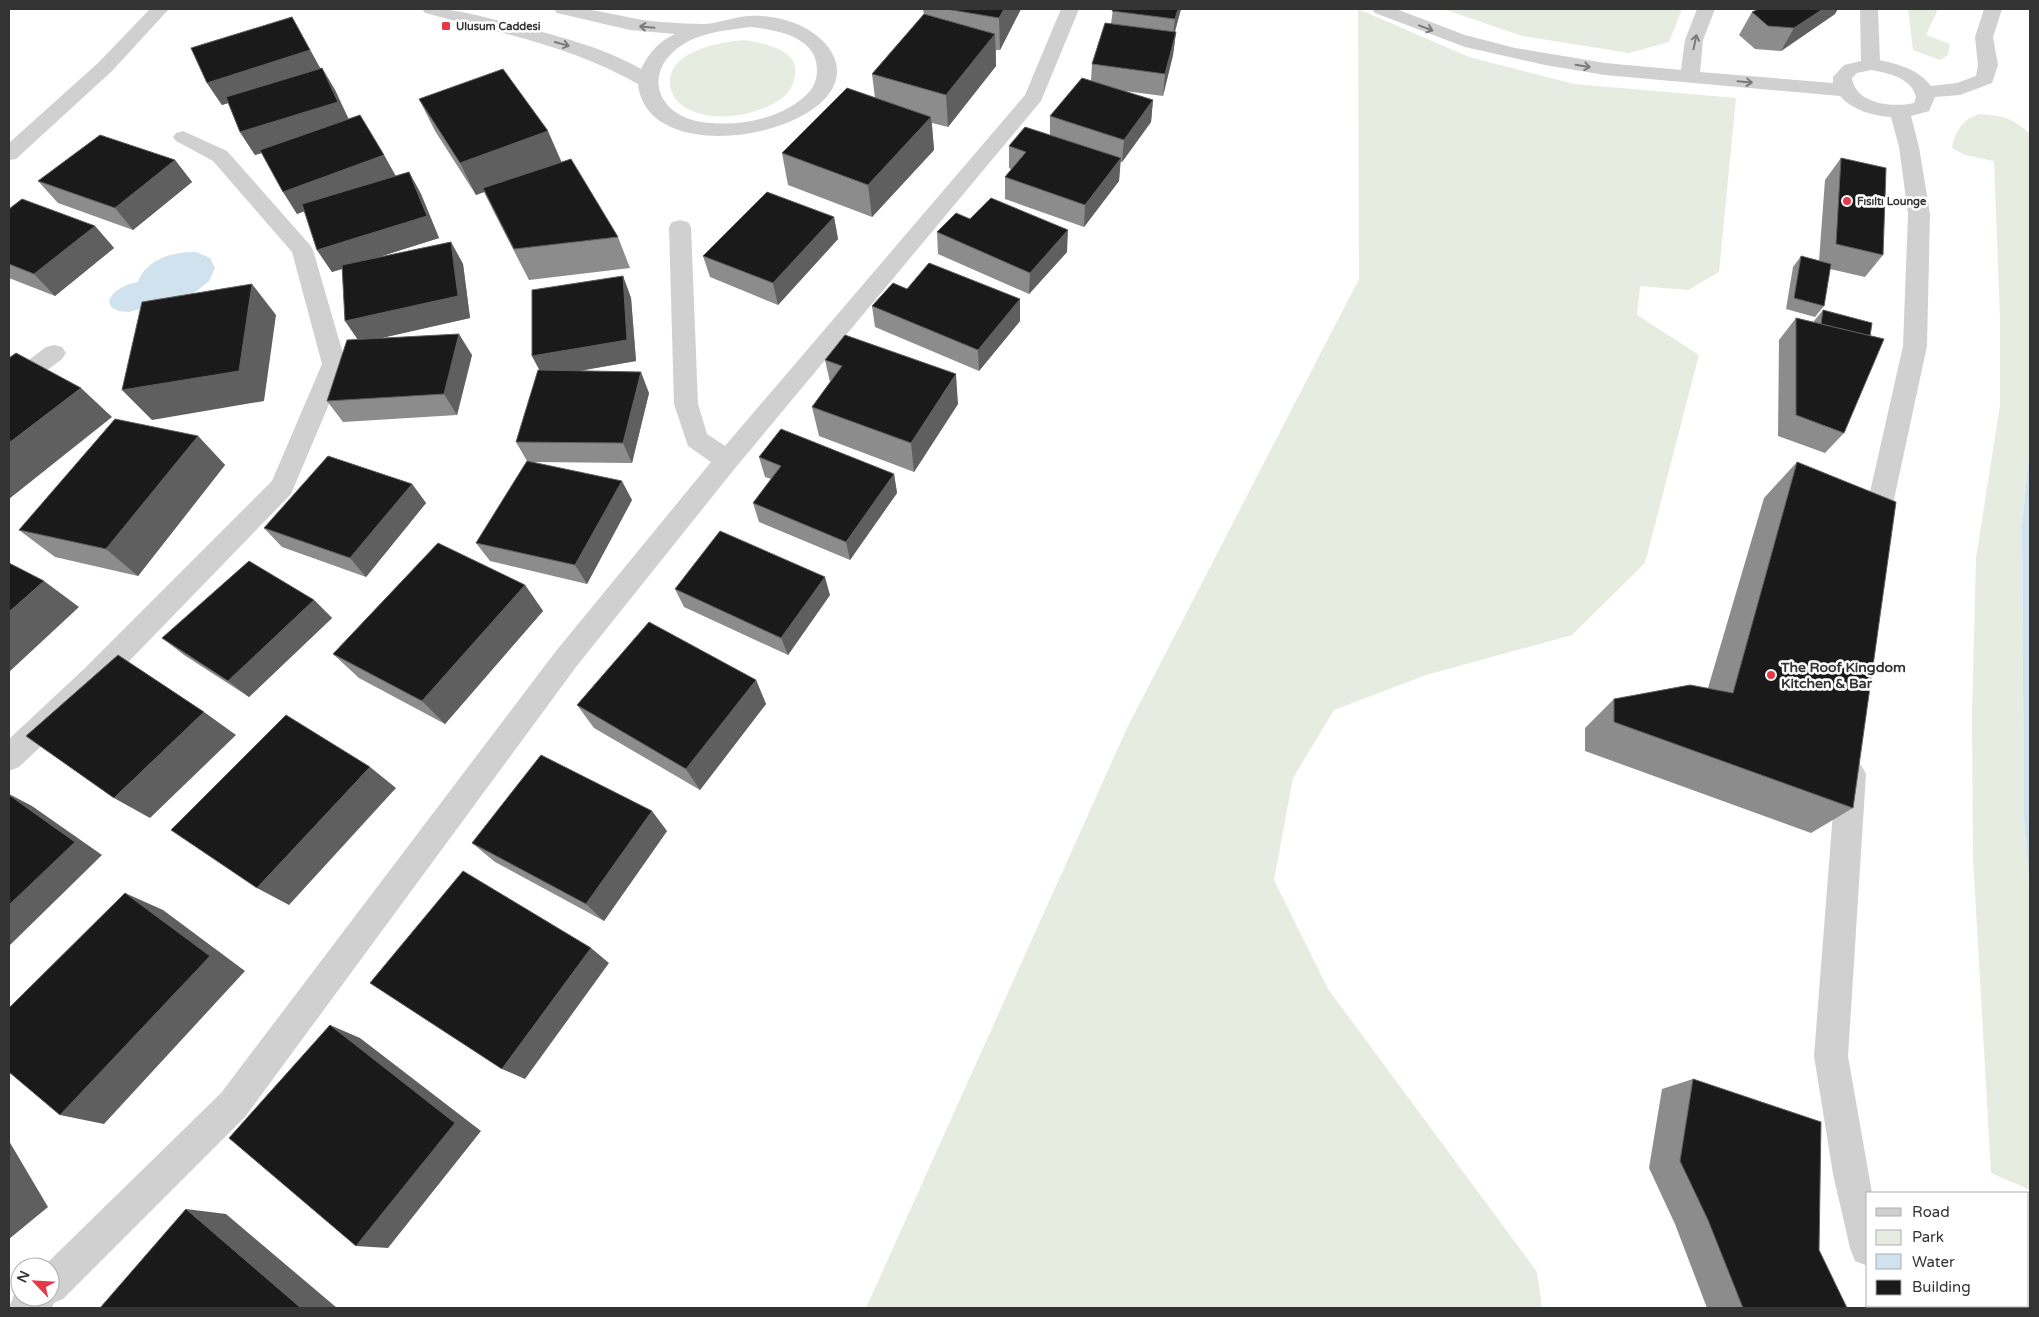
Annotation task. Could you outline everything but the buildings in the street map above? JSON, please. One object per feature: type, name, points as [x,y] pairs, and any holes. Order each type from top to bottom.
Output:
[{"type":"street","points":[[9,154],[105,67],[160,9]]},
{"type":"street","points":[[431,9],[576,47],[618,64],[648,81]]},
{"type":"street","points":[[563,9],[639,27],[681,29],[751,22],[777,24],[797,31],[813,41],[824,53],[828,68],[825,83],[815,98],[798,111],[776,122],[751,128],[724,130],[699,127],[677,120],[660,110],[650,96],[648,81],[651,66],[661,53],[677,40],[713,27]]},
{"type":"street","points":[[777,24],[793,9]]},
{"type":"street","points":[[60,1276],[234,1105],[566,659],[727,460],[1034,97],[1070,9]]},
{"type":"street","points":[[1381,9],[1447,36],[1486,47],[1605,69],[1844,90]]},
{"type":"street","points":[[1690,77],[1694,40],[1706,9]]},
{"type":"street","points":[[1869,9],[1870,64]]},
{"type":"street","points":[[1925,92],[1960,89],[1985,78],[1988,65],[1984,37],[1993,9]]},
{"type":"street","points":[[1870,64],[1898,71],[1911,77],[1925,92],[1926,101],[1922,107],[1914,111],[1900,113],[1876,110],[1862,104],[1844,90],[1841,82],[1842,74],[1848,69],[1870,64]]},
{"type":"street","points":[[1870,553],[1915,346],[1919,214],[1909,147],[1900,113]]},
{"type":"street","points":[[9,758],[95,676],[282,487],[334,364],[302,250],[220,156],[183,137]]},
{"type":"street","points":[[680,227],[686,404],[696,439],[727,460]]},
{"type":"street","points":[[9,387],[54,353]]},
{"type":"street","points":[[1853,752],[1831,1056],[1850,1174],[1866,1240]]},
{"type":"green space","points":[[1358,9],[1469,57],[1574,84],[1736,98],[1719,272],[1688,290],[1640,286],[1637,315],[1699,355],[1645,563],[1572,635],[1426,675],[1334,710],[1293,778],[1274,880],[1328,989],[1537,1272],[1542,1308],[866,1308],[1128,726],[1359,279]]},
{"type":"green space","points":[[1443,9],[1682,9],[1669,42],[1629,53],[1522,36]]},
{"type":"green space","points":[[1908,9],[1938,9],[1926,35],[1950,44],[1948,55],[1940,60],[1913,50]]},
{"type":"green space","points":[[744,40],[778,49],[792,59],[795,66],[795,75],[791,88],[785,96],[759,110],[730,116],[702,114],[678,102],[670,85],[671,73],[677,64],[697,50],[722,43]]},
{"type":"green space","points":[[1979,114],[2007,118],[2030,134],[2030,445],[2022,526],[2024,819],[2030,896],[2030,1190],[1991,1173],[1973,857],[1972,714],[1976,558],[2000,405],[2000,318],[1994,161],[1965,155],[1952,148],[1961,126],[1968,119]]},
{"type":"water","points":[[196,252],[210,258],[215,268],[209,281],[194,293],[129,312],[118,311],[111,307],[109,300],[114,293],[125,286],[138,282],[147,267],[154,262],[179,253]]},
{"type":"water","points":[[2030,445],[2030,896],[2024,819],[2022,526]]},
{"type":"place","name":"Ulusum Caddesi","points":[[446,26]]},
{"type":"place","name":"Fısıltı Lounge","points":[[1847,201]]},
{"type":"place","name":"The Roof Kingdom Kitchen & Bar","points":[[1771,675]]}]
